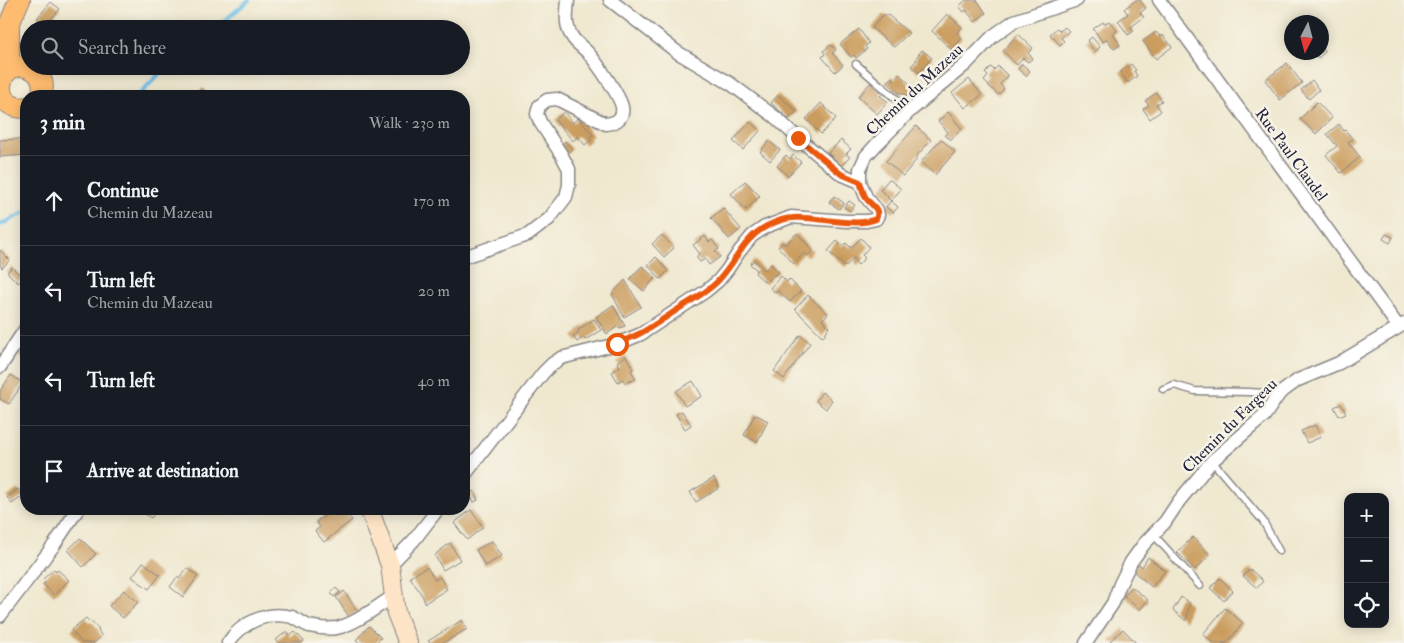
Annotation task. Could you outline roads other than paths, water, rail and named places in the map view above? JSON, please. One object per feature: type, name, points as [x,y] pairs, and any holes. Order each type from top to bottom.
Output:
[{"type":"main road","points":[[21,20],[22,0]]},
{"type":"main road","points":[[12,107],[3,96],[20,49]]},
{"type":"main road","points":[[38,75],[43,90]]},
{"type":"main road","points":[[371,515],[390,566],[396,613],[408,643]]},
{"type":"street","points":[[470,254],[528,235],[549,219],[566,197],[569,184],[569,169],[540,122],[537,114],[539,106],[547,100],[557,99],[606,124],[614,123],[621,117],[622,107],[610,84],[590,55],[572,37],[566,23],[568,0]]},
{"type":"street","points":[[470,468],[543,373],[552,364],[572,354],[617,344],[641,334],[718,281],[752,236],[765,227],[791,218],[847,222],[876,219],[878,214],[866,197],[860,182],[841,174],[775,116],[731,84],[677,52],[610,0]]},
{"type":"street","name":"Chemin du Mazeau","points":[[860,182],[860,170],[866,156],[876,145],[910,111],[965,65],[993,36],[1014,22],[1077,0]]},
{"type":"street","name":"Rue Paul Claudel","points":[[1159,0],[1401,325]]},
{"type":"street","name":"Chemin du Fargeau","points":[[1086,643],[1113,604],[1131,562],[1212,461],[1264,416],[1279,394],[1298,380],[1339,363],[1401,325]]},
{"type":"street","points":[[0,367],[20,337]]},
{"type":"street","points":[[0,616],[54,545],[74,515]]},
{"type":"street","points":[[390,566],[433,515]]},
{"type":"street","points":[[228,643],[238,630],[261,617],[277,615],[293,618],[310,626],[336,628],[349,624],[394,596]]},
{"type":"lane","points":[[856,64],[910,111]]},
{"type":"lane","points":[[1164,389],[1174,385],[1195,391],[1279,394]]},
{"type":"lane","points":[[1212,461],[1263,521],[1279,551]]},
{"type":"lane","points":[[1153,534],[1200,586]]},
{"type":"waterway","points":[[226,20],[249,0]]},
{"type":"waterway","points":[[144,90],[158,75]]},
{"type":"waterway","points":[[0,225],[20,215]]}]
